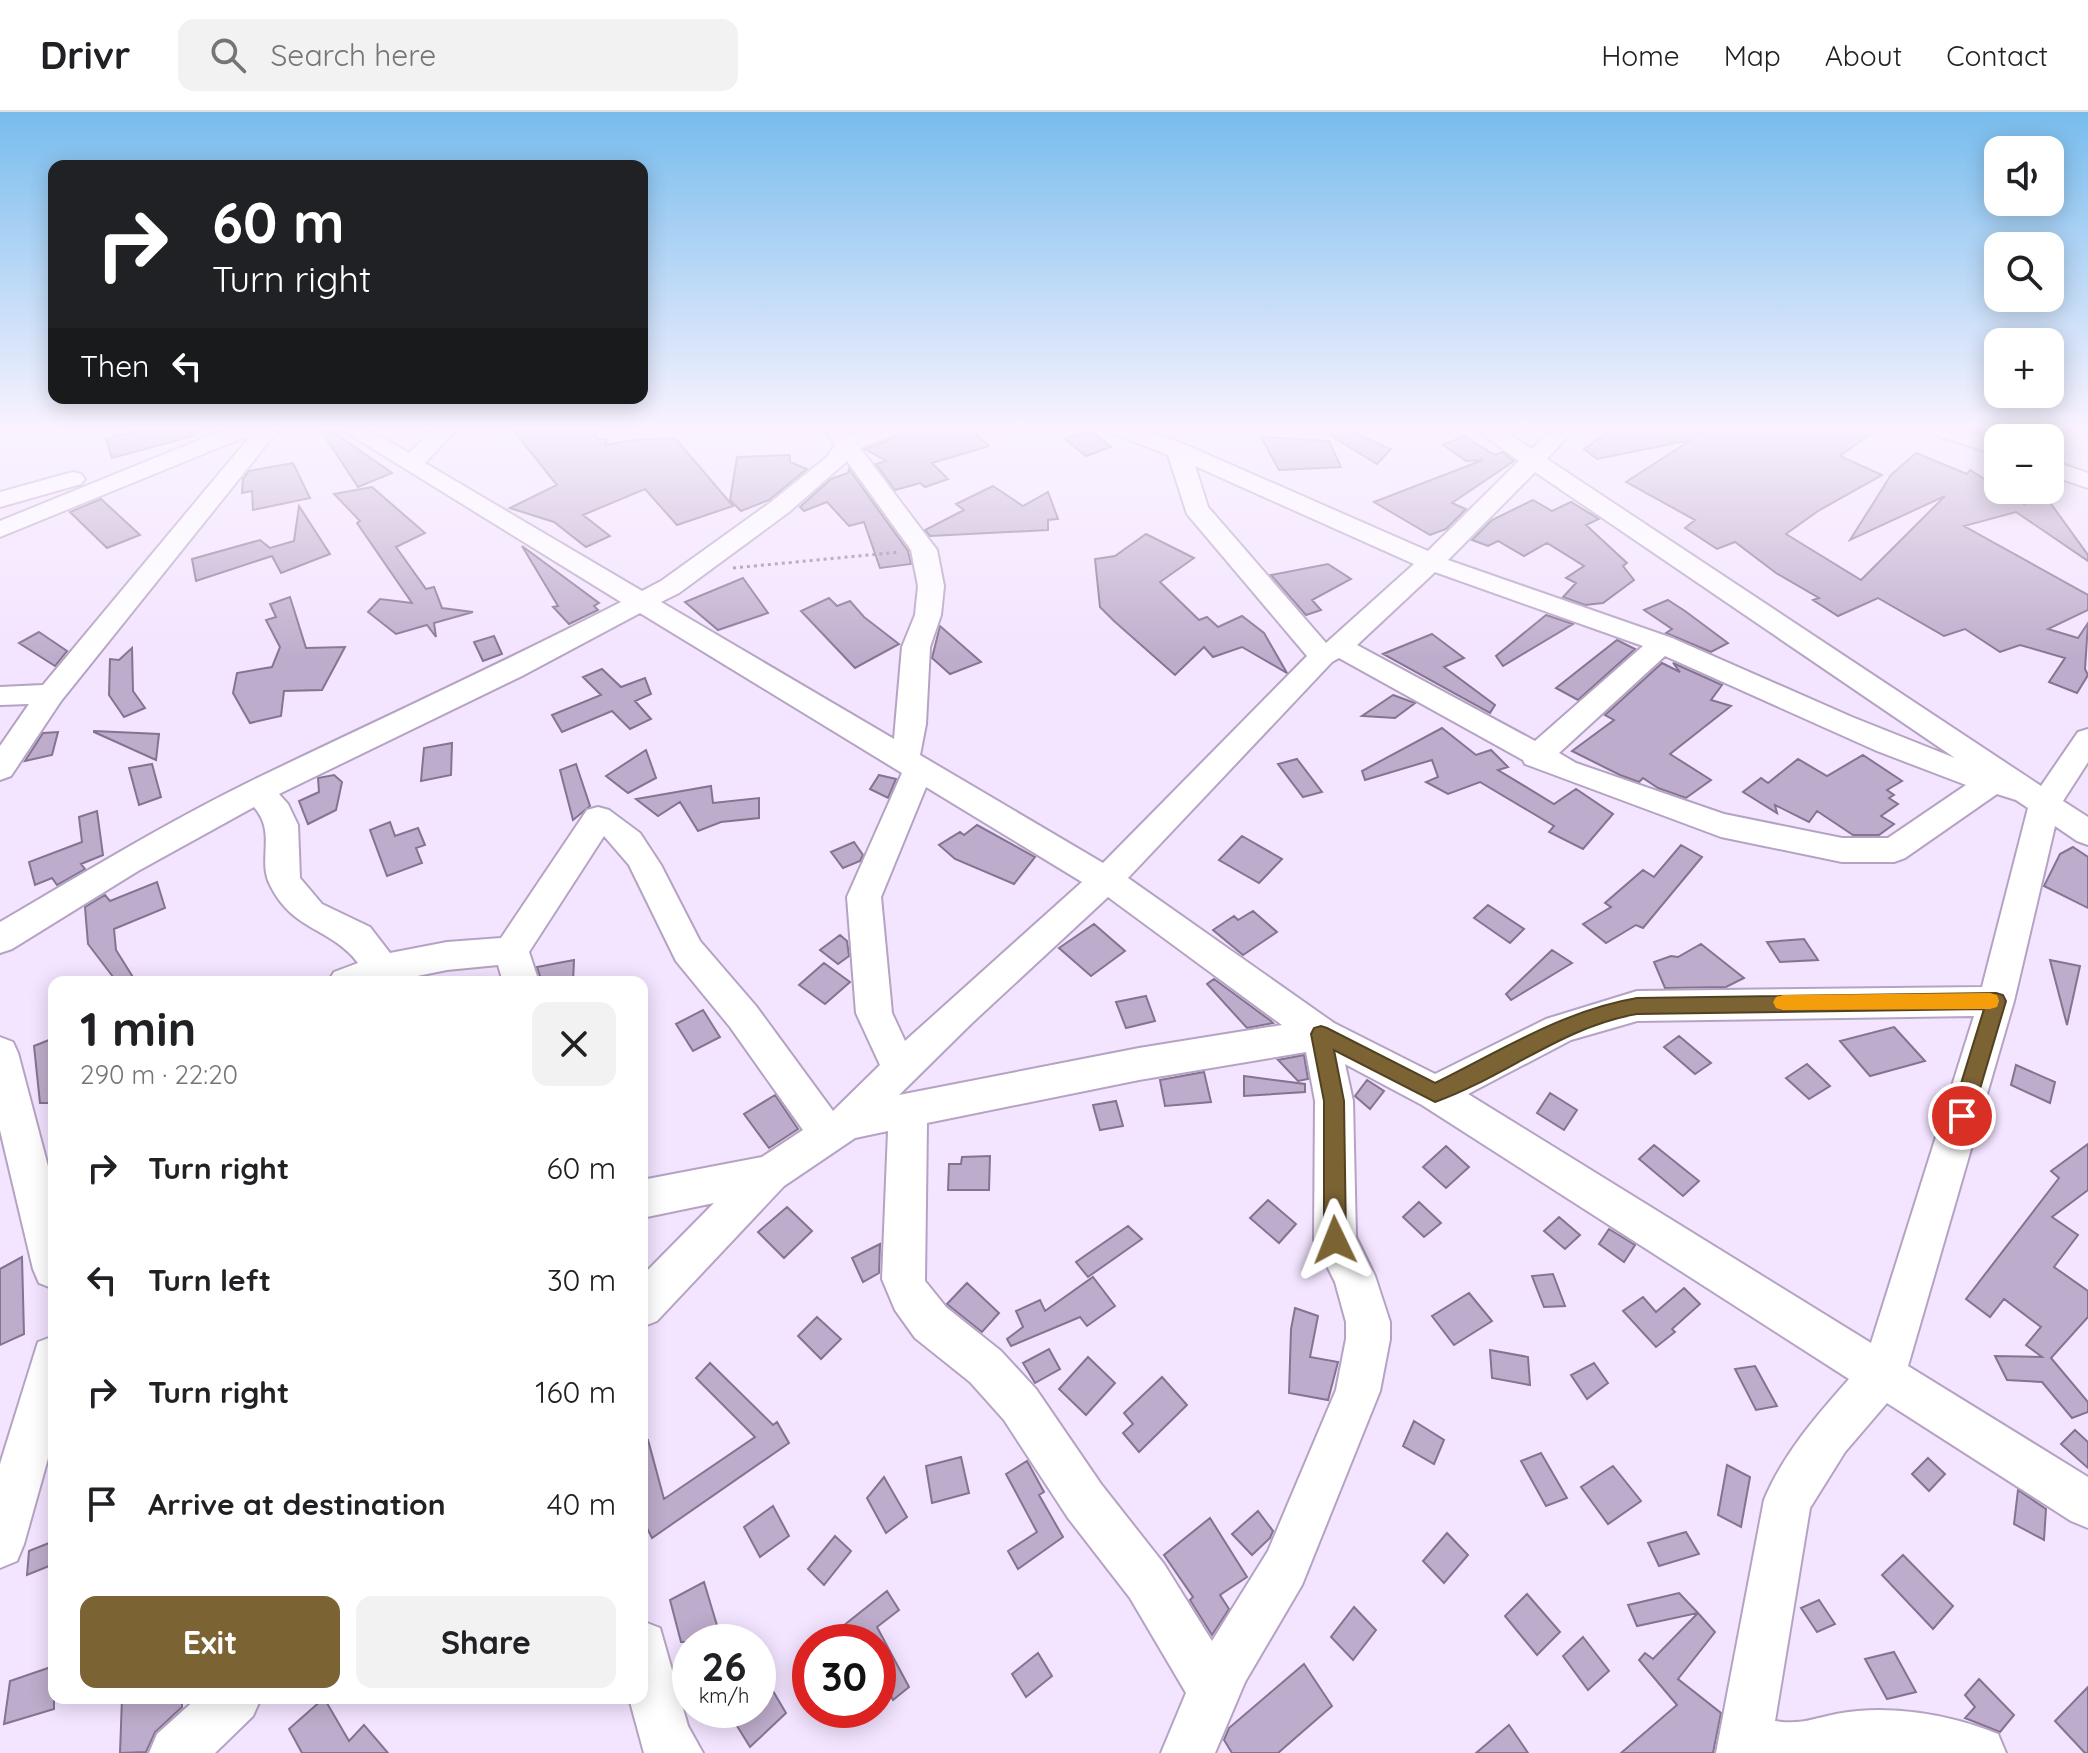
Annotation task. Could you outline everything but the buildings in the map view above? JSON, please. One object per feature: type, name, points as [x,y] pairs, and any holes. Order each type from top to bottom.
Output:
[{"type":"street","points":[[0,530],[59,506]]},
{"type":"street","points":[[0,769],[51,694],[205,506]]},
{"type":"street","points":[[481,506],[1134,897],[1321,1034],[1435,1093],[2088,1504]]},
{"type":"street","points":[[0,939],[127,862],[258,791],[512,670],[644,602],[782,506]]},
{"type":"street","points":[[891,506],[924,550],[931,586],[928,615],[916,647],[911,724],[913,762],[864,897],[874,1013],[904,1091],[903,1279],[908,1299],[931,1323],[958,1342],[999,1379],[1032,1420],[1079,1494],[1149,1583],[1214,1691]]},
{"type":"street","points":[[1195,506],[1330,651],[1536,757],[1628,795],[1721,825],[1842,850],[1894,850],[1991,783]]},
{"type":"street","points":[[1304,506],[1431,562],[1662,644],[1911,756],[2036,798]]},
{"type":"street","points":[[904,1091],[959,1012],[1106,880],[1330,651],[1431,562],[1488,506]]},
{"type":"street","points":[[1602,506],[2088,833]]},
{"type":"street","points":[[1536,757],[1662,644]]},
{"type":"street","points":[[0,696],[51,694]]},
{"type":"street","points":[[1979,1753],[1899,1737],[1838,1740],[1798,1751],[1747,1750],[1788,1500],[1829,1436],[1884,1373],[1996,1001],[2036,798],[2088,739]]},
{"type":"street","points":[[258,791],[277,812],[282,825],[284,881],[310,913],[358,937],[382,968]]},
{"type":"street","points":[[361,976],[382,968],[476,952],[516,966],[598,818],[625,837],[641,855],[683,943],[837,1129]]},
{"type":"street","points":[[1435,1093],[1574,1023],[1606,1011],[1637,1006],[1996,1001]]},
{"type":"street","points":[[648,1300],[770,1173],[837,1129],[904,1091],[1139,1064],[1321,1034]]},
{"type":"street","points":[[1188,1753],[1193,1734],[1214,1691],[1285,1568],[1358,1391],[1368,1339],[1368,1322],[1354,1276],[1335,1240],[1334,1101],[1321,1034]]},
{"type":"street","points":[[0,1053],[48,1245]]},
{"type":"street","points":[[648,1198],[770,1173]]},
{"type":"street","points":[[0,1544],[48,1379]]},
{"type":"street","points":[[648,1670],[667,1748]]},
{"type":"street","points":[[176,1753],[229,1704]]},
{"type":"path","points":[[691,572],[924,550]]},
{"type":"slow traffic","points":[[1783,1002],[1990,1001]]},
{"type":"route","points":[[1335,1240],[1334,1101],[1321,1034],[1435,1093],[1502,1057],[1606,1011],[1700,1003],[1996,1001],[1962,1116]]}]
